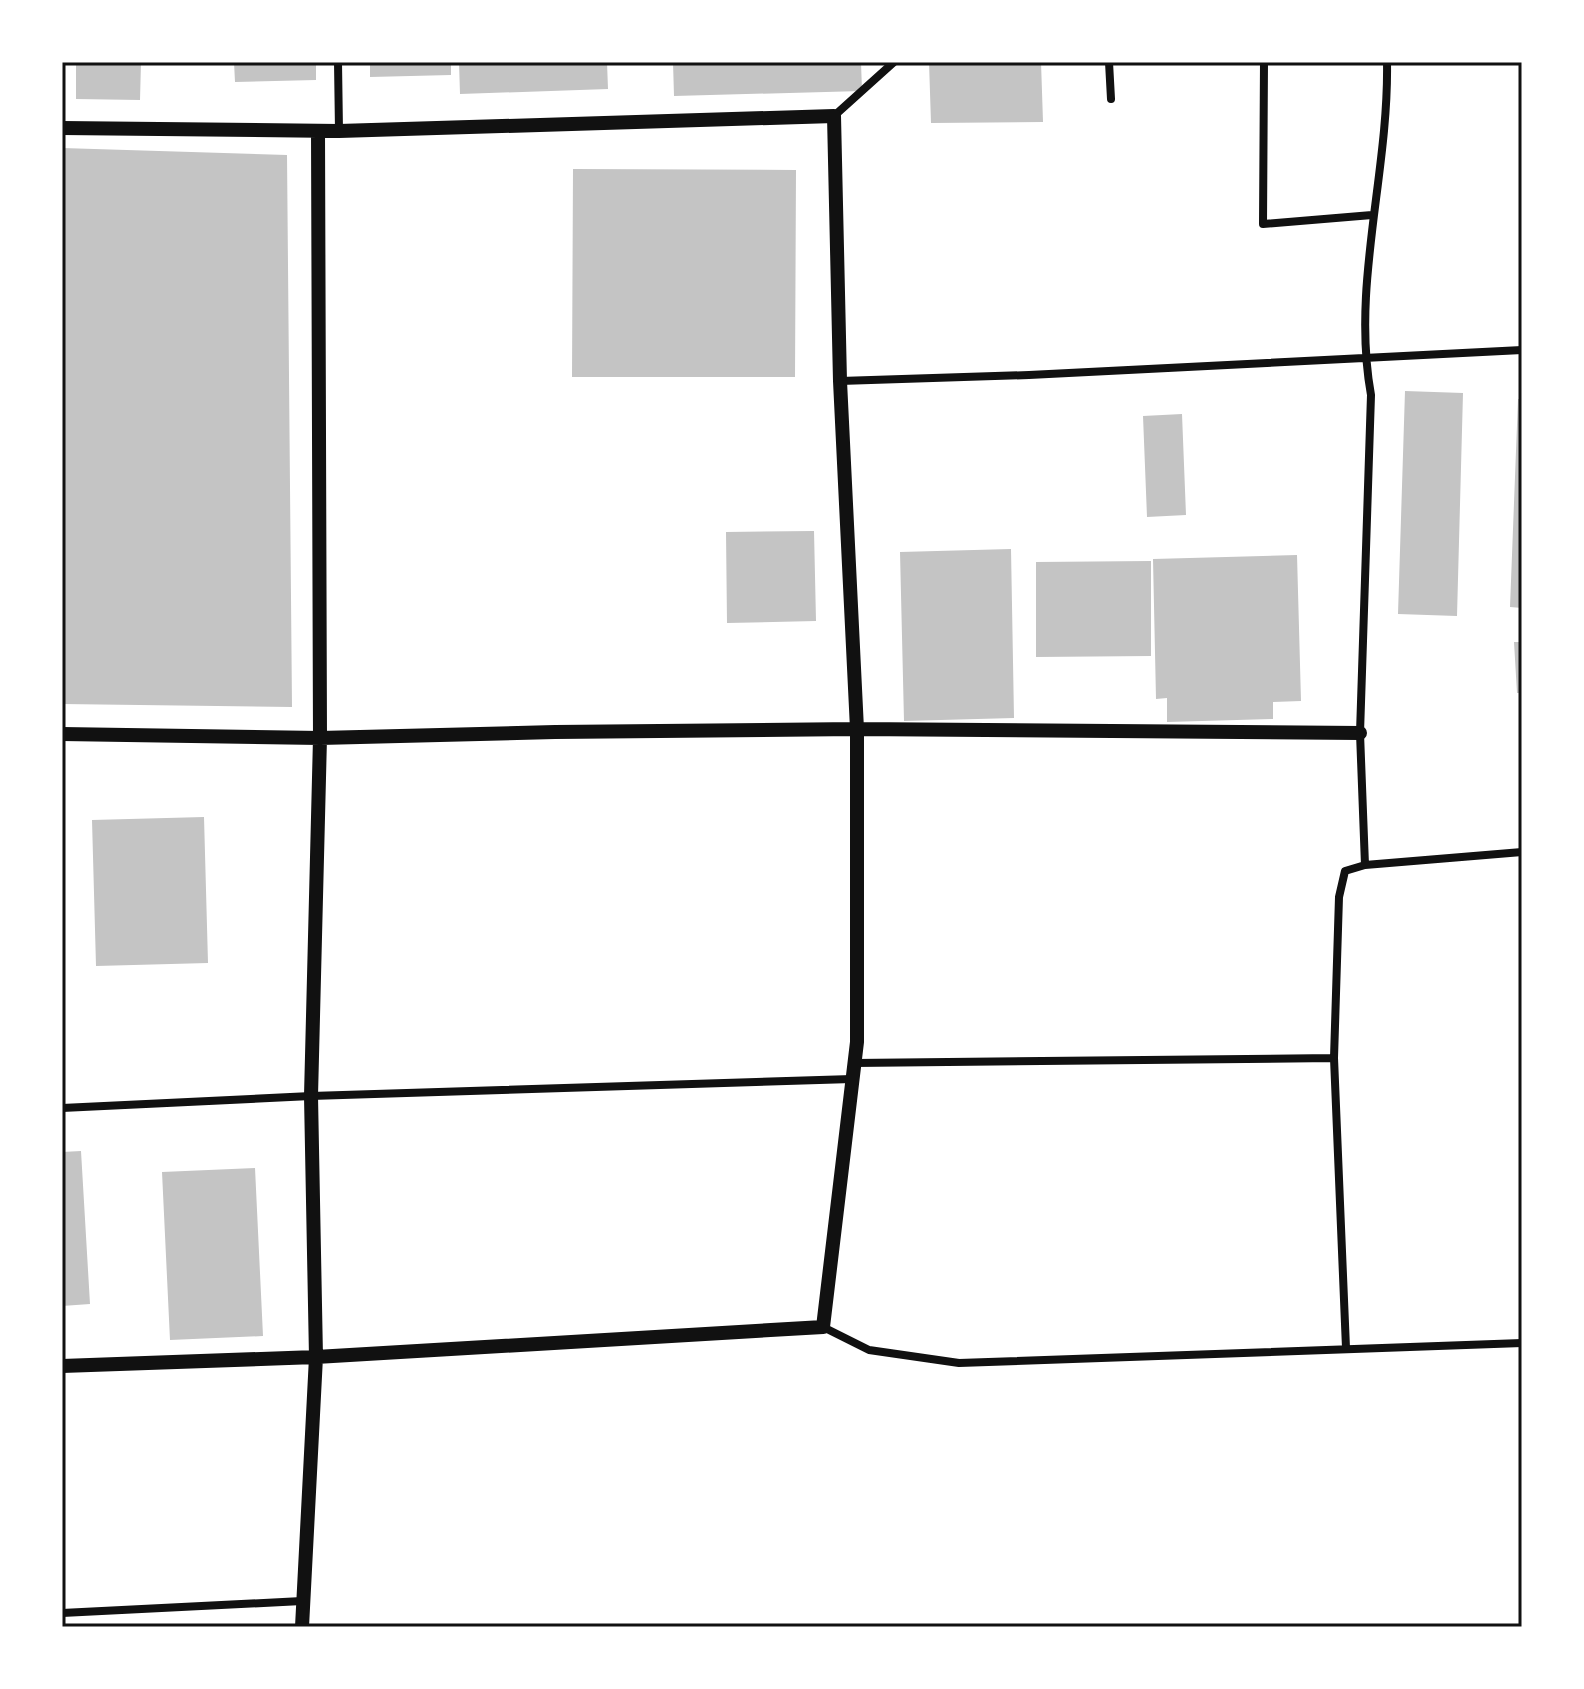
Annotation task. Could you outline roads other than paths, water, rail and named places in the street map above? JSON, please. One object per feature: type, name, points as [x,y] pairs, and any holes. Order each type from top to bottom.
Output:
[{"type":"street","points":[[338,62],[339,131]]},
{"type":"street","points":[[62,128],[339,131],[834,116],[894,62]]},
{"type":"street","points":[[1109,62],[1111,99]]},
{"type":"street","points":[[1264,62],[1263,224],[1372,215]]},
{"type":"street","points":[[1365,865],[1360,733],[1371,395],[1364,359],[1372,215],[1388,102],[1387,62]]},
{"type":"street","points":[[823,1327],[857,1042],[857,729],[840,381],[834,116]]},
{"type":"street","points":[[302,1627],[316,1357],[311,1096],[320,738],[318,131]]},
{"type":"street","points":[[840,381],[1522,350]]},
{"type":"street","points":[[62,734],[320,738],[857,729],[1360,733]]},
{"type":"street","points":[[1346,1348],[1334,1058],[1339,897],[1345,871],[1365,865],[1522,852]]},
{"type":"street","points":[[62,1108],[853,1071],[1334,1058]]},
{"type":"street","points":[[62,1366],[316,1357],[823,1327],[869,1350],[959,1363],[1522,1343]]},
{"type":"street","points":[[62,1613],[302,1601]]}]
